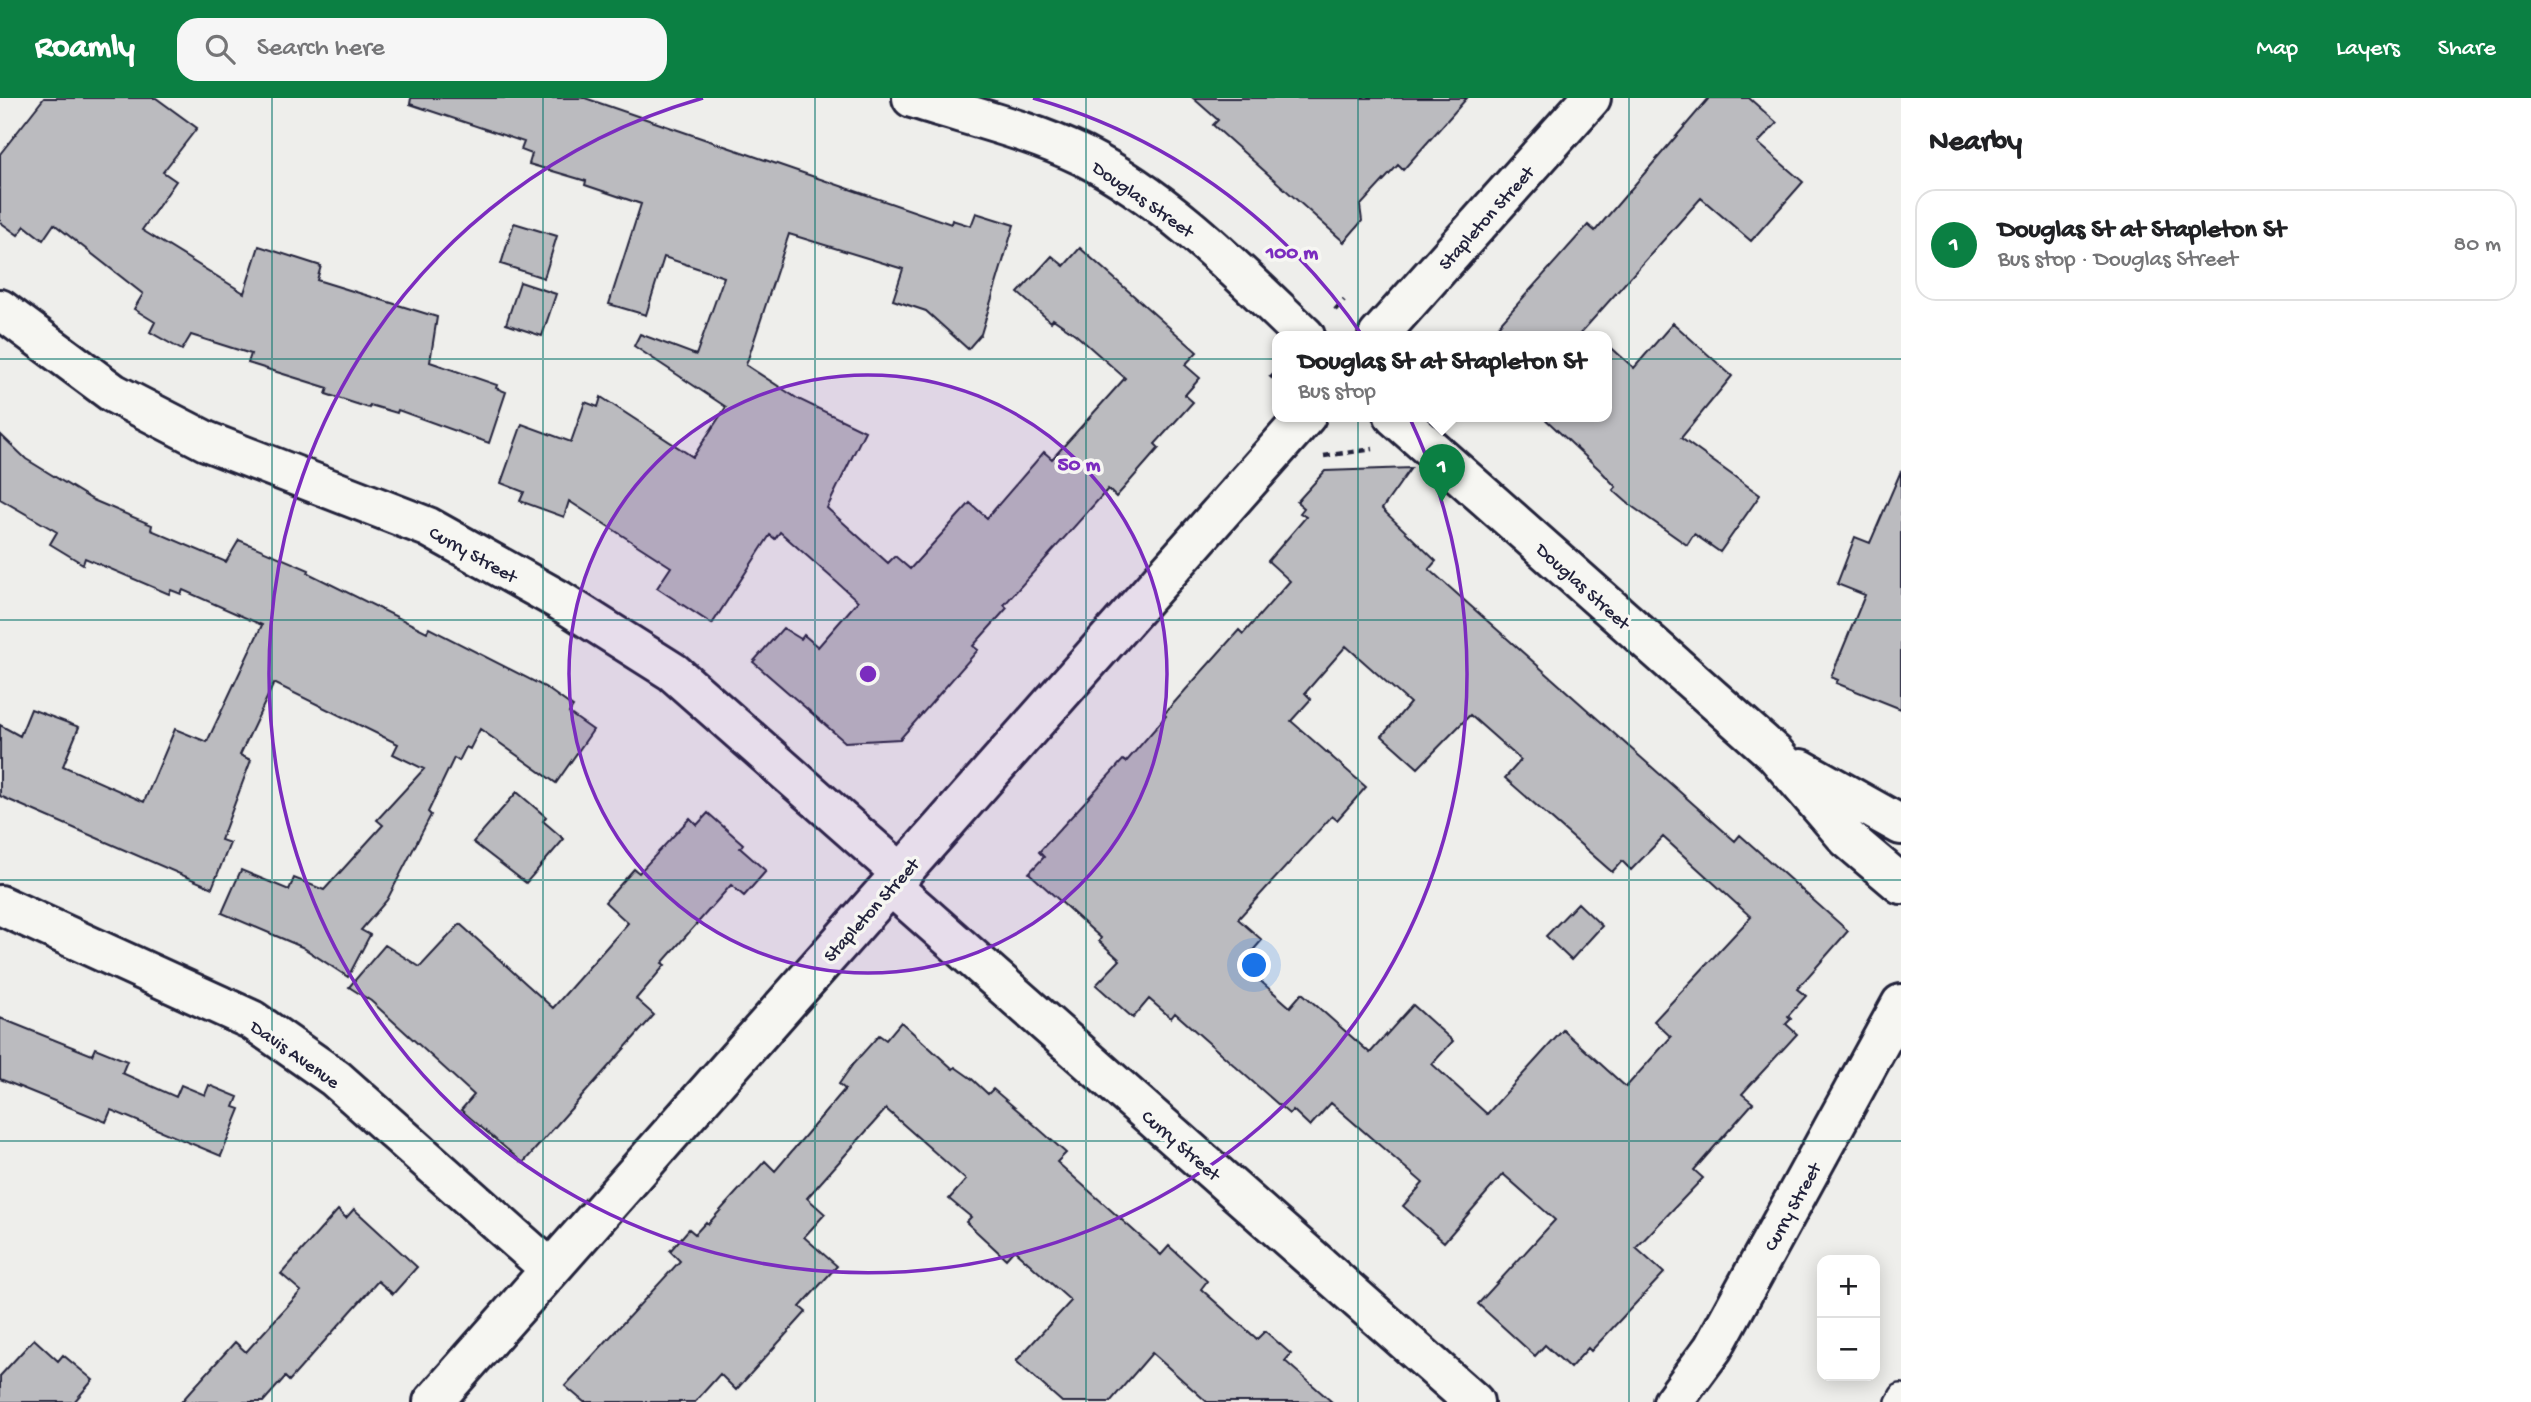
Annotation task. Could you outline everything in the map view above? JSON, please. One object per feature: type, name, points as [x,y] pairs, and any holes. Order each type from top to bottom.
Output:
[{"type":"street","name":"Douglas Street","points":[[912,98],[1052,143],[1119,176],[1196,233],[1300,331]]},
{"type":"street","name":"Stapleton Street","points":[[1382,331],[1591,98]]},
{"type":"street","name":"Curry Street","points":[[0,309],[113,393],[206,441],[428,527],[559,600],[673,672],[896,880],[1474,1402]]},
{"type":"street","name":"Stapleton Street","points":[[433,1402],[1301,422]]},
{"type":"street","name":"Douglas Street","points":[[1385,433],[1775,754],[1848,839],[1901,884]]},
{"type":"street","name":"Douglas Street","points":[[1775,754],[1901,825]]},
{"type":"street","name":"Davis Avenue","points":[[0,905],[252,1020],[335,1079],[549,1268]]},
{"type":"street","name":"Curry Street","points":[[1673,1402],[1713,1348],[1901,1004]]},
{"type":"lane","points":[[1897,1402],[1901,1395]]},
{"type":"path","points":[[1326,458],[1385,433]]},
{"type":"building","points":[[44,98],[156,98],[197,128],[163,172],[176,181],[142,230],[244,293],[259,246],[321,266],[317,280],[437,317],[430,362],[497,385],[496,388],[506,392],[489,443],[398,410],[397,413],[370,405],[369,408],[326,394],[328,388],[248,363],[251,354],[191,335],[182,350],[150,332],[155,322],[134,309],[143,294],[54,224],[43,240],[25,226],[18,235],[0,222],[0,154]]},
{"type":"building","points":[[411,98],[585,98],[951,224],[952,220],[971,226],[976,213],[1014,225],[981,334],[968,349],[926,311],[893,300],[903,269],[789,234],[746,365],[798,399],[865,431],[827,508],[888,563],[895,556],[910,569],[970,503],[987,518],[1044,452],[1052,459],[1125,378],[1075,334],[1053,319],[1051,322],[1018,293],[1052,256],[1064,266],[1080,248],[1197,352],[1185,365],[1200,378],[1185,395],[1193,402],[1155,444],[1159,448],[1116,497],[1108,489],[1004,605],[1007,608],[973,646],[978,650],[900,739],[845,742],[753,662],[783,628],[801,639],[804,635],[818,647],[858,601],[780,532],[775,539],[770,535],[712,624],[657,588],[671,567],[569,501],[564,517],[520,501],[524,492],[501,483],[522,424],[571,442],[585,402],[598,407],[601,397],[693,457],[726,407],[634,346],[640,334],[696,355],[724,277],[664,257],[646,315],[609,304],[641,204],[585,185],[586,181],[529,164],[532,154],[521,150],[524,142],[410,104]]},
{"type":"building","points":[[1193,98],[1467,98],[1403,170],[1398,165],[1360,206],[1362,221],[1344,242],[1213,125],[1218,120]]},
{"type":"building","points":[[1709,98],[1749,98],[1777,123],[1758,143],[1803,182],[1751,241],[1701,198],[1582,331],[1493,331],[1588,225],[1595,231]]},
{"type":"building","points":[[514,223],[557,236],[544,278],[501,264]]},
{"type":"building","points":[[520,282],[556,294],[542,336],[506,324]]},
{"type":"building","points":[[1673,323],[1732,376],[1681,438],[1760,495],[1720,552],[1694,534],[1687,545],[1630,505],[1613,490],[1616,487],[1600,470],[1548,422],[1612,422],[1612,348],[1634,368]]},
{"type":"building","points":[[0,434],[26,459],[93,500],[152,525],[151,530],[226,562],[239,540],[309,570],[308,573],[427,632],[429,628],[545,687],[573,707],[569,713],[593,730],[556,783],[480,729],[470,749],[466,747],[459,761],[454,758],[428,812],[431,815],[387,900],[361,930],[370,935],[348,977],[302,947],[222,913],[241,870],[289,890],[294,878],[324,890],[383,825],[377,820],[424,769],[393,754],[398,744],[274,683],[240,755],[251,760],[221,840],[230,843],[212,888],[0,796],[0,725],[20,736],[31,709],[79,727],[63,766],[144,802],[175,729],[207,742],[262,625],[183,590],[181,594],[171,590],[169,594],[85,558],[83,564],[50,544],[57,532],[0,499]]},
{"type":"building","points":[[1411,468],[1382,509],[1436,561],[1429,569],[1735,841],[1740,835],[1848,931],[1797,989],[1806,996],[1788,1016],[1791,1019],[1786,1024],[1797,1034],[1742,1094],[1753,1103],[1694,1170],[1703,1178],[1636,1248],[1664,1273],[1591,1351],[1588,1348],[1570,1368],[1545,1345],[1535,1356],[1478,1304],[1555,1220],[1503,1174],[1444,1242],[1403,1206],[1423,1183],[1331,1103],[1310,1126],[1293,1110],[1289,1114],[1175,1013],[1171,1018],[1149,999],[1133,1018],[1096,985],[1120,960],[1099,941],[1101,938],[1029,873],[1044,857],[1039,852],[1123,760],[1126,762],[1166,716],[1164,714],[1239,630],[1243,634],[1290,581],[1268,561],[1306,517],[1300,513],[1304,508],[1297,502],[1325,471]],"holes":[[[1346,646],[1410,703],[1382,736],[1418,768],[1470,715],[1521,760],[1505,778],[1612,872],[1622,861],[1631,870],[1663,837],[1751,917],[1654,1021],[1671,1037],[1626,1087],[1563,1030],[1487,1114],[1432,1064],[1453,1041],[1413,1005],[1370,1053],[1302,993],[1290,1007],[1241,964],[1262,940],[1238,919],[1332,816],[1337,820],[1366,787],[1291,721],[1311,699],[1305,693]]]},
{"type":"building","points":[[1901,471],[1901,709],[1836,683],[1838,680],[1831,677],[1865,595],[1837,584],[1855,537],[1870,543]]},
{"type":"building","points":[[517,792],[546,817],[543,821],[564,839],[526,883],[473,842]]},
{"type":"building","points":[[708,813],[743,844],[740,848],[766,871],[744,896],[731,885],[662,963],[665,965],[636,999],[654,1015],[523,1163],[461,1110],[474,1095],[371,1001],[349,987],[385,945],[420,967],[460,924],[553,1008],[628,923],[605,902],[634,869],[639,873],[690,818],[697,825]]},
{"type":"building","points":[[1578,903],[1602,926],[1571,960],[1546,936]]},
{"type":"building","points":[[0,1018],[92,1055],[95,1048],[127,1061],[122,1073],[176,1097],[181,1085],[205,1095],[209,1085],[238,1097],[234,1107],[240,1109],[221,1156],[111,1110],[106,1122],[0,1079]]},
{"type":"building","points":[[901,1022],[953,1069],[955,1067],[972,1079],[988,1094],[993,1089],[1021,1113],[1066,1153],[1057,1162],[1161,1255],[1169,1246],[1207,1281],[1201,1289],[1257,1339],[1265,1331],[1291,1354],[1285,1361],[1332,1402],[1207,1402],[1152,1353],[1110,1402],[1062,1402],[1016,1361],[1071,1301],[1014,1250],[1006,1259],[966,1222],[971,1217],[949,1199],[966,1180],[886,1109],[807,1198],[825,1214],[804,1237],[837,1266],[800,1307],[806,1312],[736,1390],[720,1374],[695,1402],[584,1402],[565,1386],[680,1261],[670,1251],[689,1229],[695,1234],[706,1222],[708,1224],[765,1161],[775,1171],[845,1089],[839,1084],[853,1064],[879,1035],[886,1040]]},
{"type":"building","points":[[354,1209],[417,1267],[393,1294],[378,1281],[289,1381],[285,1377],[263,1402],[181,1402],[235,1342],[246,1352],[301,1291],[281,1274],[338,1210],[346,1218]]},
{"type":"building","points":[[34,1339],[58,1361],[63,1355],[93,1380],[74,1402],[0,1402],[0,1376]]},
{"type":"place","name":"Douglas St at Stapleton St","points":[[1442,502]]}]
